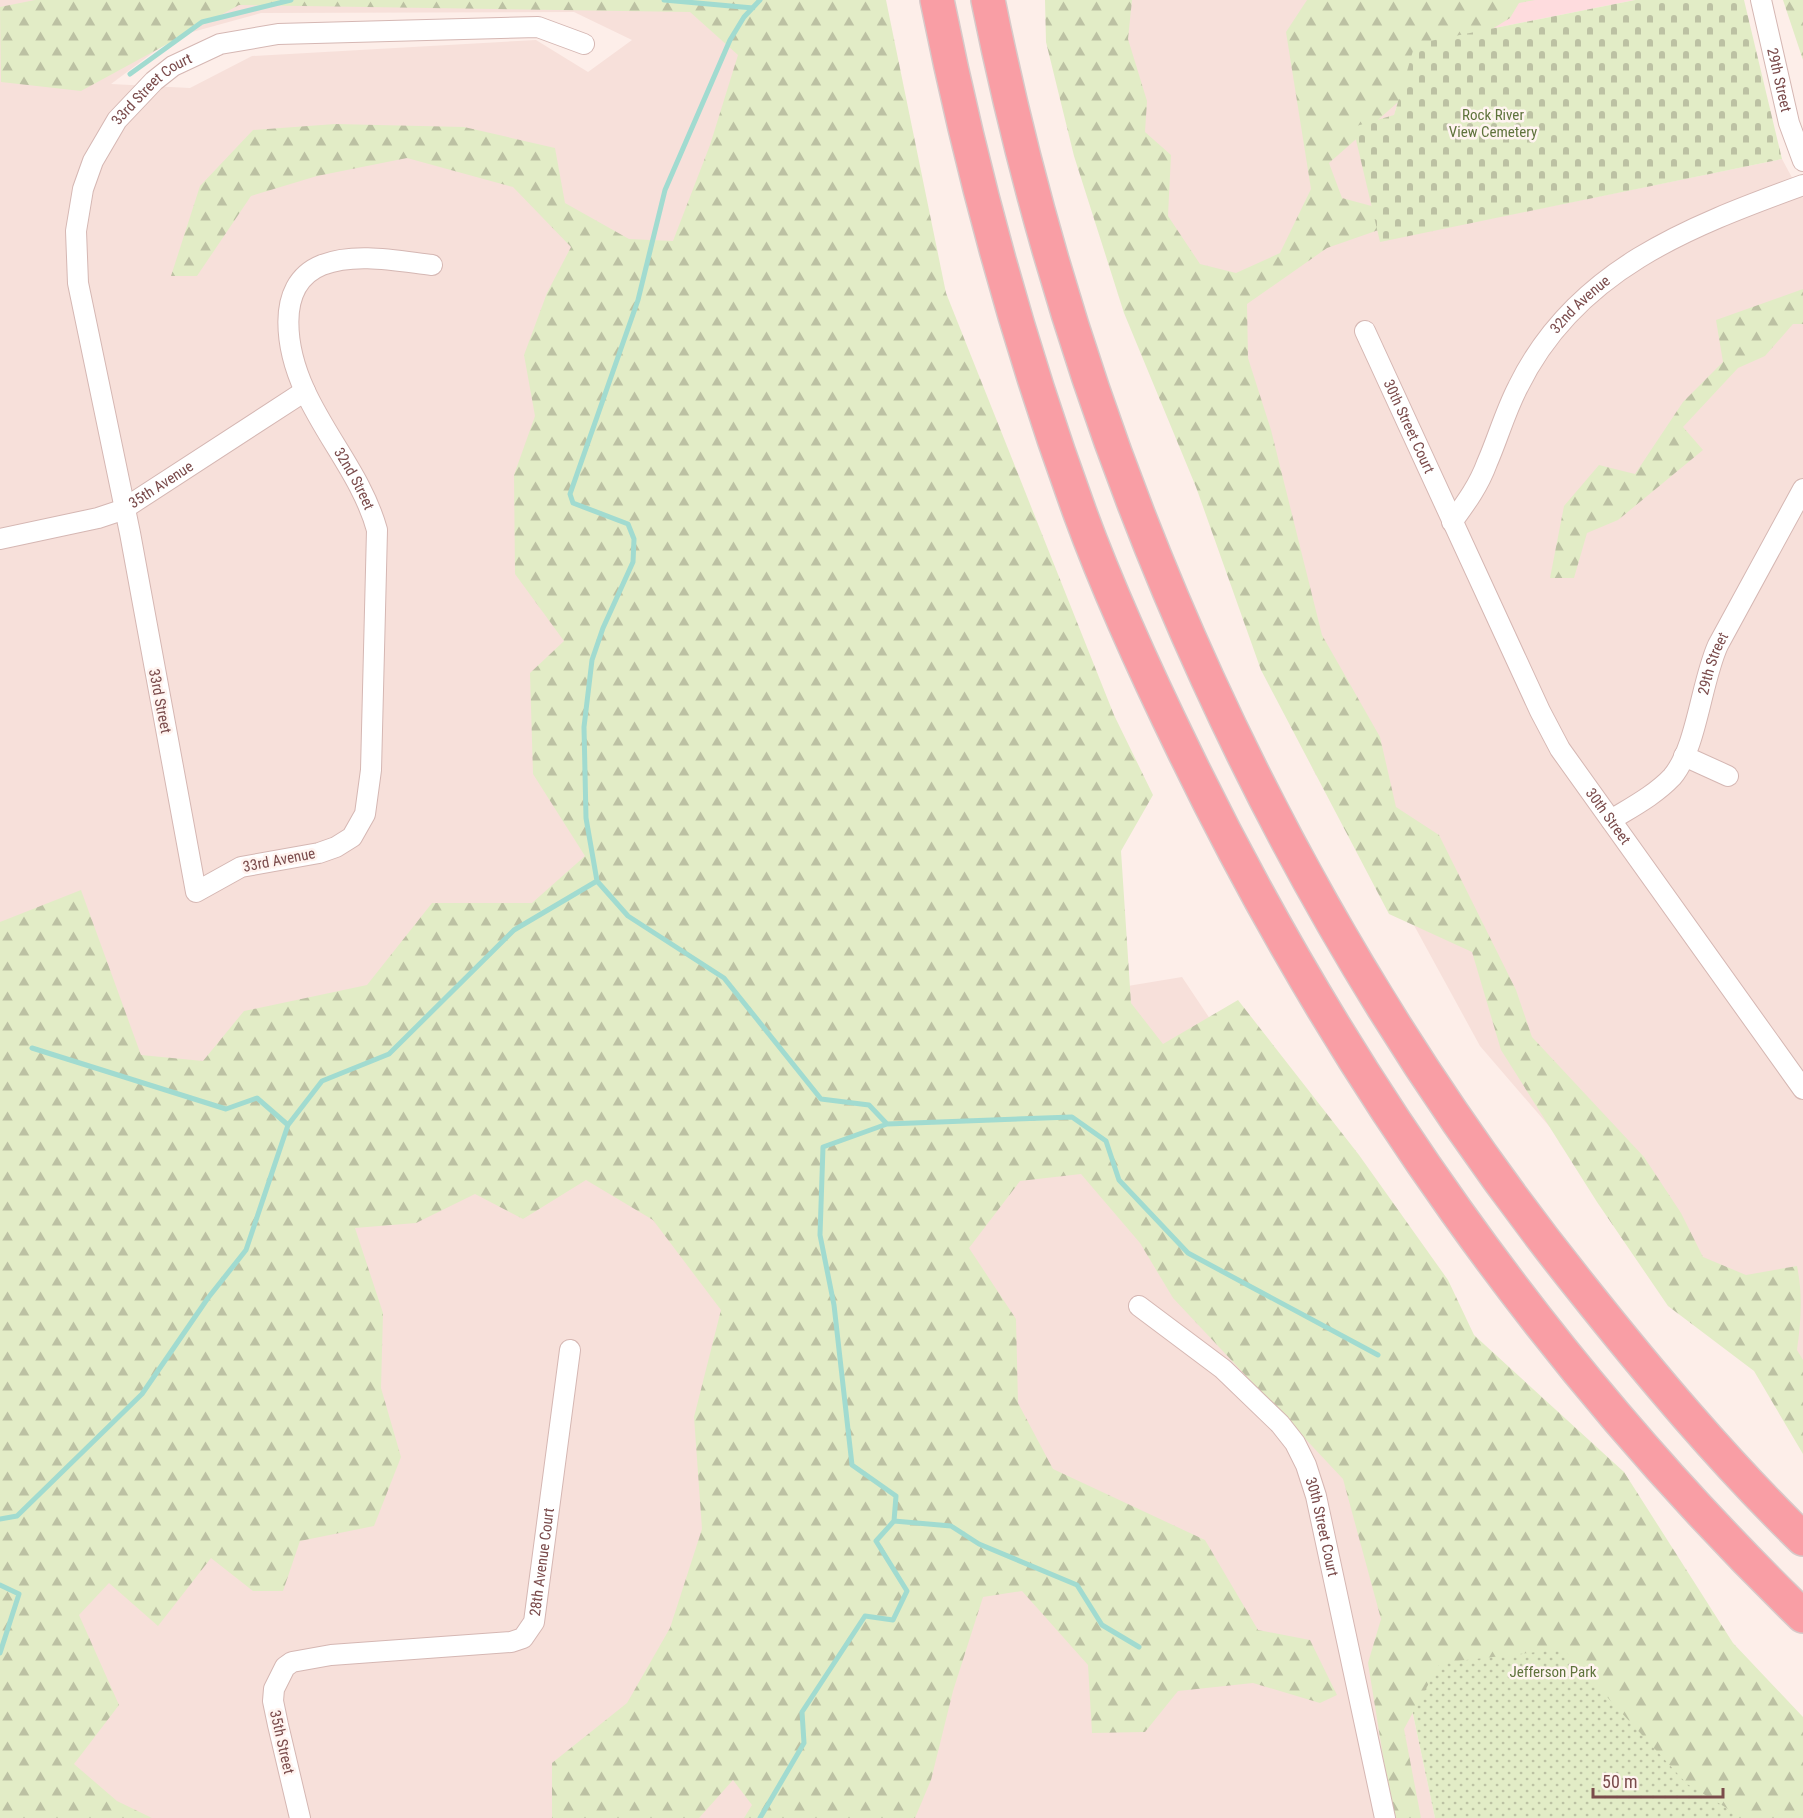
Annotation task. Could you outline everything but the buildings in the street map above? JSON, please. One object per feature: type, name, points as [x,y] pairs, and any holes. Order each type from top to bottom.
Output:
[{"type":"highway","points":[[937,0],[988,223],[1029,365],[1080,515],[1155,692],[1255,892],[1351,1056],[1476,1240],[1614,1414],[1707,1517],[1803,1616]]},
{"type":"highway","points":[[988,0],[1006,90],[1030,182],[1067,314],[1104,426],[1160,574],[1213,693],[1270,809],[1362,973],[1420,1066],[1523,1213],[1642,1363],[1747,1481],[1803,1539]]},
{"type":"street","name":"29th Street","points":[[1761,0],[1796,122],[1803,160]]},
{"type":"street","name":"33rd Street Court","points":[[124,509],[78,283],[76,231],[83,189],[93,161],[111,130],[134,101],[173,66],[220,44],[252,37],[309,32],[538,27],[584,44]]},
{"type":"street","name":"32nd Avenue","points":[[1452,522],[1471,496],[1487,464],[1517,388],[1535,356],[1581,301],[1626,264],[1662,244],[1803,185]]},
{"type":"street","name":"32nd Street","points":[[359,826],[369,800],[372,770],[376,530],[364,494],[305,391],[287,322],[297,287],[305,276],[321,266],[356,259],[395,260],[432,265]]},
{"type":"street","name":"30th Street Court","points":[[1365,331],[1452,522]]},
{"type":"street","name":"35th Avenue","points":[[0,539],[98,518],[124,509],[305,391]]},
{"type":"street","name":"29th Street","points":[[1611,820],[1660,787],[1672,776],[1684,756],[1709,665],[1803,489]]},
{"type":"street","name":"33rd Street","points":[[124,509],[196,892]]},
{"type":"street","name":"30th Street","points":[[1452,522],[1560,749],[1803,1089]]},
{"type":"street","points":[[1684,756],[1728,776]]},
{"type":"street","name":"33rd Avenue","points":[[196,892],[241,867],[320,853],[336,847],[352,837],[359,826]]},
{"type":"street","name":"30th Street Court","points":[[1139,1306],[1223,1369],[1280,1424],[1295,1443],[1306,1465],[1316,1496],[1385,1818]]},
{"type":"street","name":"28th Avenue Court","points":[[285,1667],[315,1656],[492,1645],[523,1638],[534,1622],[537,1608],[570,1350]]},
{"type":"street","name":"35th Street","points":[[285,1667],[277,1680],[273,1701],[300,1818]]},
{"type":"shaded area","points":[[0,0],[843,0],[800,1040],[1182,977],[1291,1140],[1435,1818],[0,1818]],"holes":[[[574,12],[632,40],[588,72],[536,40],[252,56],[190,88],[111,84],[174,37],[261,13]]]},
{"type":"shaded area","points":[[1058,0],[1424,0],[1394,116],[1380,241],[1782,159],[1803,198],[1803,1421],[1480,1046],[1340,790]]},
{"type":"shaded area","points":[[1424,0],[1635,0],[1415,44]]},
{"type":"green space","points":[[35,0],[886,0],[946,293],[1114,715],[1153,795],[1121,851],[1131,1003],[1163,1044],[1238,1000],[1359,1155],[1448,1280],[1474,1335],[1624,1472],[1733,1643],[1803,1717],[1803,1818],[1738,1818],[1730,1810],[1687,1784],[1563,1649],[1440,1663],[1404,1729],[1421,1818],[1393,1818],[1368,1663],[1381,1619],[1343,1479],[1173,1298],[1140,1243],[1081,1174],[1020,1181],[969,1248],[1016,1319],[1018,1403],[1053,1469],[1205,1540],[1258,1630],[1310,1640],[1337,1695],[1320,1703],[1253,1683],[1178,1691],[1145,1732],[1092,1733],[1088,1665],[1022,1591],[983,1597],[953,1691],[931,1780],[915,1818],[744,1818],[752,1805],[733,1780],[699,1818],[552,1818],[552,1763],[627,1703],[670,1628],[702,1529],[694,1417],[721,1310],[653,1220],[586,1180],[523,1219],[475,1194],[416,1223],[355,1228],[383,1313],[381,1388],[401,1457],[374,1526],[300,1541],[283,1591],[253,1591],[211,1558],[158,1626],[109,1583],[79,1615],[119,1705],[74,1764],[117,1801],[152,1818],[0,1818],[0,922],[81,890],[141,1055],[203,1061],[244,1011],[367,985],[432,903],[532,903],[585,856],[533,774],[530,673],[564,641],[515,574],[514,475],[535,416],[524,355],[547,293],[571,247],[513,187],[407,158],[317,176],[251,196],[197,276],[171,276],[200,186],[253,130],[335,124],[464,127],[555,148],[565,203],[629,239],[673,241],[710,145],[738,55],[690,12],[239,5],[81,91],[1,82],[0,7]]},
{"type":"green space","points":[[1045,0],[1132,0],[1128,39],[1147,101],[1145,132],[1171,155],[1168,216],[1200,264],[1236,273],[1280,253],[1311,189],[1286,32],[1307,0],[1535,0],[1519,3],[1510,18],[1455,52],[1329,163],[1342,198],[1390,211],[1390,226],[1327,248],[1247,304],[1248,358],[1271,430],[1322,635],[1380,737],[1396,807],[1439,835],[1516,990],[1532,1037],[1644,1157],[1681,1213],[1703,1257],[1746,1275],[1797,1266],[1801,1308],[1797,1350],[1803,1360],[1803,1454],[1754,1371],[1668,1306],[1597,1202],[1501,1050],[1472,952],[1389,914],[1261,670],[1196,487],[1124,313],[1074,156],[1046,42]]},
{"type":"green space","name":"Rock River View Cemetery","points":[[1635,0],[1744,0],[1782,159],[1380,242],[1353,127],[1394,115],[1415,44]]},
{"type":"green space","points":[[1783,0],[1803,0],[1803,60]]},
{"type":"green space","points":[[1803,289],[1803,324],[1793,324],[1765,356],[1738,368],[1683,427],[1703,450],[1618,520],[1587,533],[1574,578],[1550,578],[1564,506],[1599,465],[1635,474],[1683,402],[1723,362],[1716,320]]},
{"type":"green space","name":"Jefferson Park","points":[[1291,1140],[1803,1818],[1435,1818]]},
{"type":"waterway","points":[[130,74],[202,22],[291,0]]},
{"type":"waterway","points":[[664,0],[753,8]]},
{"type":"waterway","points":[[760,0],[744,17],[730,40],[665,190],[638,300],[570,494],[573,503],[628,524],[634,539],[633,562],[603,628],[592,660],[584,727],[586,818],[597,881],[628,916],[724,978],[821,1099],[869,1105],[887,1124],[823,1147],[820,1235],[834,1305],[852,1465],[896,1496],[894,1521],[876,1541],[907,1591],[893,1620],[865,1616],[802,1712],[804,1743],[760,1818]]},
{"type":"waterway","points":[[0,1519],[17,1516],[142,1394],[208,1298],[246,1250],[288,1125],[322,1081],[389,1054],[514,930],[597,881]]},
{"type":"waterway","points":[[32,1048],[226,1109],[257,1098],[288,1125]]},
{"type":"waterway","points":[[887,1124],[1072,1117],[1106,1141],[1119,1180],[1188,1253],[1378,1355]]},
{"type":"waterway","points":[[894,1521],[951,1526],[979,1544],[1077,1585],[1102,1625],[1139,1647]]},
{"type":"waterway","points":[[0,1585],[19,1594],[0,1653]]}]
